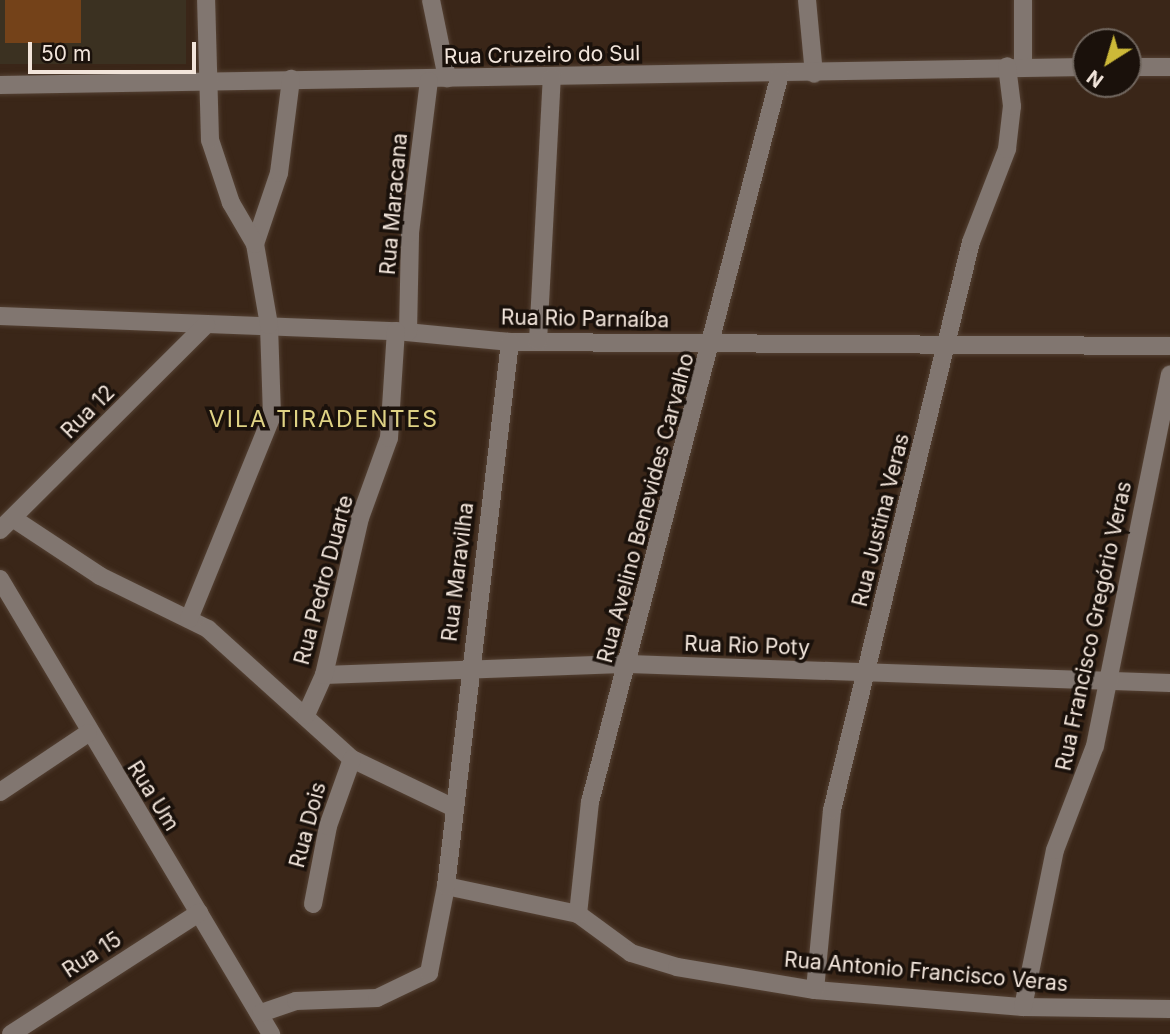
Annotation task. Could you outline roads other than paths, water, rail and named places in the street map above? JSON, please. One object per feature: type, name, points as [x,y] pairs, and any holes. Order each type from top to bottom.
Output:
[{"type":"street","points":[[189,619],[272,416],[269,325],[255,244],[231,203],[210,140],[206,0]]},
{"type":"street","name":"Rua Maracana","points":[[402,332],[411,233],[438,79],[431,0]]},
{"type":"street","points":[[807,0],[814,74]]},
{"type":"street","name":"Rua Justina Veras","points":[[815,990],[827,840],[971,243],[1007,149],[1023,0]]},
{"type":"street","name":"Rua Cruzeiro do Sul","points":[[0,85],[210,85],[291,79],[814,74],[1015,66],[1072,67]]},
{"type":"street","points":[[1142,67],[1170,67]]},
{"type":"street","name":"Rua Avelino Benevides Carvalho","points":[[578,914],[590,802],[713,343],[780,74]]},
{"type":"street","points":[[538,341],[552,77]]},
{"type":"street","points":[[255,244],[279,173],[291,79]]},
{"type":"street","name":"Rua Rio Parnaíba","points":[[0,316],[206,325],[269,325],[402,332],[510,342],[1170,346]]},
{"type":"street","name":"Rua 12","points":[[7,525],[206,325]]},
{"type":"street","name":"Rua Pedro Duarte","points":[[306,715],[324,675],[360,517],[389,438],[402,332]]},
{"type":"street","name":"Rua Maravilha","points":[[446,886],[452,807],[510,342]]},
{"type":"street","name":"Rua Francisco Gregório Veras","points":[[1023,1007],[1055,850],[1081,796],[1170,374]]},
{"type":"street","points":[[7,525],[100,576],[189,619],[225,641],[352,759],[452,807]]},
{"type":"street","name":"Rua Um","points":[[0,579],[88,733],[261,1013],[271,1034]]},
{"type":"street","name":"Rua Rio Poty","points":[[324,675],[468,674],[629,664],[867,671],[1105,684],[1170,683]]},
{"type":"street","points":[[0,792],[88,733]]},
{"type":"street","name":"Rua Dois","points":[[313,904],[328,826],[352,759]]},
{"type":"street","points":[[261,1013],[296,1001],[377,998],[420,982],[432,961],[446,886]]},
{"type":"street","name":"Rua Antonio Francisco Veras","points":[[446,886],[578,914],[651,960],[815,990],[1023,1007],[1170,1009]]},
{"type":"street","name":"Rua 15","points":[[11,1034],[199,914]]},
{"type":"district","name":"VILA TIRADENTES","points":[[324,419]]}]
